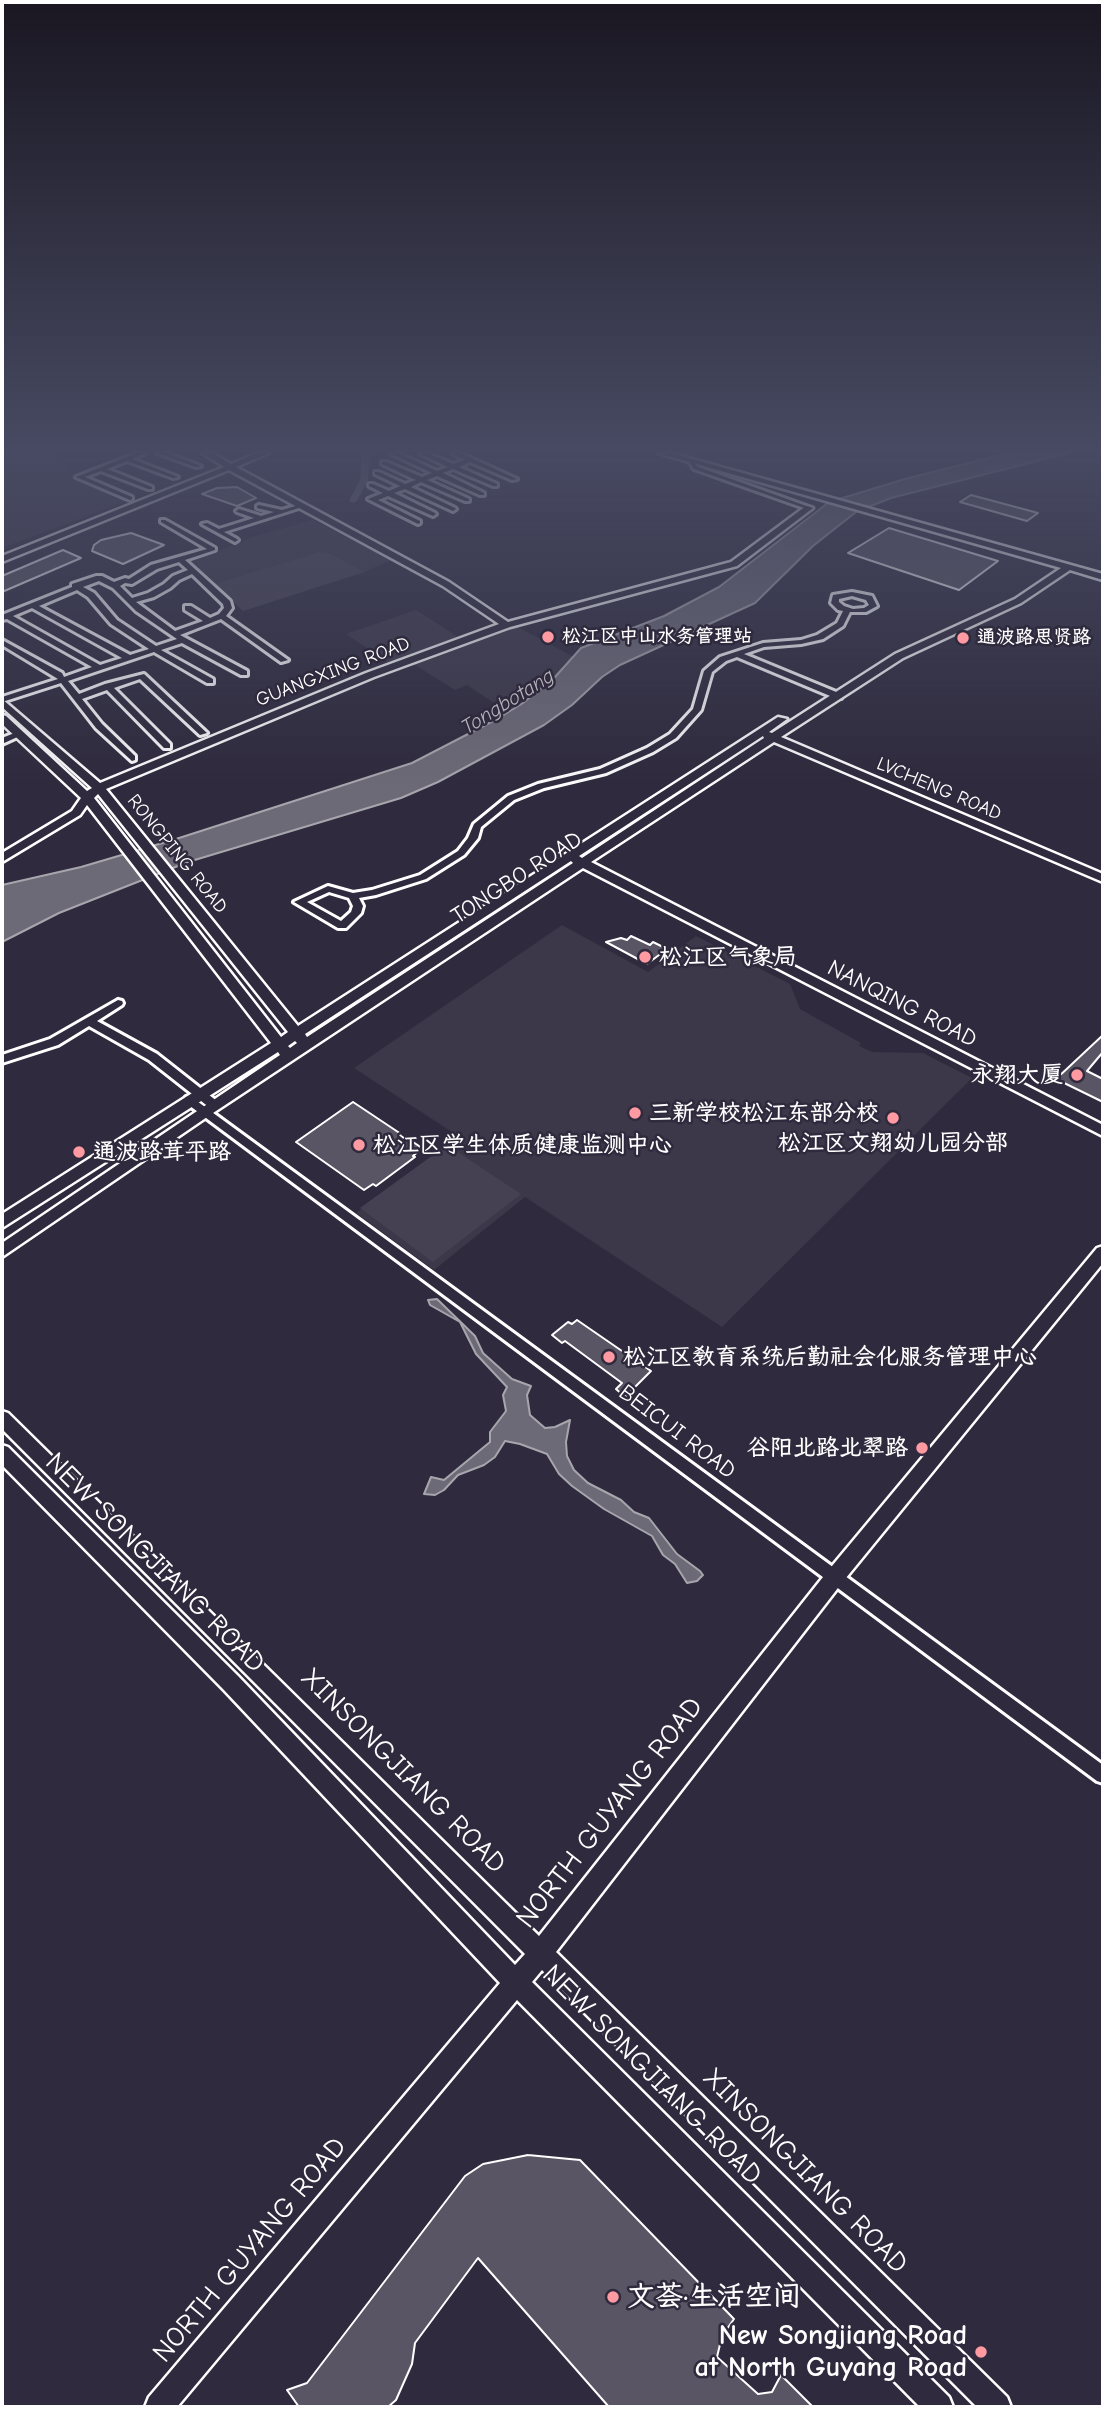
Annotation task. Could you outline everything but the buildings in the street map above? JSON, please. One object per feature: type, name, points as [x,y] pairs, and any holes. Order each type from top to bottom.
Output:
[{"type":"main road","points":[[413,565],[439,579],[507,625]]},
{"type":"main road","name":"GUANGXING ROAD","points":[[2,859],[76,813],[87,797],[99,788],[370,675],[507,625],[729,565]]},
{"type":"main road","name":"TONGBO ROAD","points":[[576,859],[772,737],[888,652],[1006,597],[1051,565]]},
{"type":"main road","name":"TONGBO ROAD","points":[[2,1251],[210,1108],[284,1051],[576,859],[760,732],[900,656],[1018,601],[1070,565]]},
{"type":"main road","points":[[1075,565],[1103,577]]},
{"type":"main road","points":[[1081,565],[1103,569]]},
{"type":"main road","name":"RONGPING ROAD","points":[[2,701],[99,788],[302,1039]]},
{"type":"main road","points":[[2,718],[12,732],[87,797],[284,1051]]},
{"type":"main road","name":"LVCHENG ROAD","points":[[760,732],[1103,878]]},
{"type":"main road","name":"NANQING ROAD","points":[[576,859],[1103,1131]]},
{"type":"main road","name":"TONGBO ROAD","points":[[2,1222],[195,1097],[284,1051]]},
{"type":"main road","name":"NORTH GUYANG ROAD","points":[[159,2407],[516,1983],[834,1578],[1103,1252]]},
{"type":"main road","name":"XINSONGJIANG ROAD","points":[[2,1418],[997,2407]]},
{"type":"main road","name":"NEW SONGJIANG ROAD","points":[[2,1453],[231,1683],[516,1983],[939,2407]]},
{"type":"street","points":[[115,585],[125,580],[129,582],[144,570],[159,565]]},
{"type":"street","points":[[175,634],[222,616],[228,611],[227,603],[187,565]]},
{"type":"street","points":[[144,570],[176,578]]},
{"type":"street","points":[[131,601],[164,589],[176,578],[193,571]]},
{"type":"street","points":[[4,617],[99,578],[115,585],[131,601],[183,640],[244,673]]},
{"type":"street","points":[[75,586],[91,595],[114,622],[155,650],[210,681]]},
{"type":"street","points":[[32,605],[129,658]]},
{"type":"street","points":[[188,608],[209,621]]},
{"type":"street","points":[[353,896],[358,906],[356,913],[342,926],[299,902],[328,890],[338,890],[353,896],[373,893],[423,877],[452,860],[473,838],[477,826],[523,792],[603,771],[650,750],[673,736],[697,710],[709,671],[723,659],[763,645],[801,642],[820,637],[840,624],[846,610]]},
{"type":"street","points":[[222,616],[284,660]]},
{"type":"street","points":[[4,617],[99,668]]},
{"type":"street","points":[[2,701],[183,640]]},
{"type":"street","points":[[2,642],[59,675],[99,726],[132,758]]},
{"type":"street","points":[[737,654],[832,693]]},
{"type":"street","points":[[76,698],[135,677],[146,678],[203,733]]},
{"type":"street","points":[[108,687],[167,746]]},
{"type":"street","points":[[2,741],[12,732]]},
{"type":"street","points":[[2,1059],[54,1042],[118,1003]]},
{"type":"street","name":"BEICUI ROAD","points":[[89,1021],[153,1057],[195,1097],[834,1578],[1103,1775]]},
{"type":"shaded area","points":[[195,565],[379,565],[364,572],[243,611]]},
{"type":"shaded area","points":[[275,565],[352,565],[364,572],[243,611],[215,584]]},
{"type":"shaded area","points":[[747,565],[793,565],[755,603],[620,665],[544,725],[438,782],[401,798],[188,862],[59,913],[2,942],[2,885],[81,867],[176,839],[412,763],[523,703],[555,677],[581,648],[664,616],[719,587]]},
{"type":"shaded area","points":[[416,610],[460,638],[389,663],[346,634]]},
{"type":"shaded area","points":[[514,625],[574,657],[555,677],[508,712],[467,685],[455,690],[410,662]]},
{"type":"shaded area","name":"三新学校松江东部分校","points":[[562,925],[648,972],[696,936],[790,984],[800,1009],[861,1043],[859,1046],[872,1052],[923,1053],[972,1078],[722,1327],[525,1197],[434,1270],[356,1213],[458,1136],[354,1068]]},
{"type":"shaded area","points":[[447,1145],[521,1194],[433,1262],[360,1208]]},
{"type":"shaded area","points":[[437,1299],[475,1336],[483,1353],[512,1379],[531,1386],[527,1395],[530,1415],[545,1428],[570,1420],[566,1442],[567,1456],[574,1470],[588,1483],[621,1500],[634,1512],[649,1518],[677,1554],[700,1571],[703,1575],[697,1581],[687,1583],[675,1564],[663,1555],[652,1536],[604,1509],[572,1486],[559,1474],[547,1454],[520,1444],[505,1441],[495,1457],[484,1465],[458,1475],[444,1490],[435,1495],[424,1494],[431,1477],[444,1480],[490,1442],[490,1432],[506,1411],[503,1395],[507,1387],[476,1354],[460,1322],[430,1305],[428,1300]]},
{"type":"place","name":"松江区中山水务管理站","points":[[548,637]]},
{"type":"place","name":"通波路思贤路","points":[[963,638]]},
{"type":"place","name":"松江区气象局","points":[[645,957]]},
{"type":"place","name":"永翔大厦","points":[[1077,1075]]},
{"type":"place","name":"三新学校松江东部分校","points":[[635,1113]]},
{"type":"place","name":"松江区文翔幼儿园分部","points":[[893,1118]]},
{"type":"place","name":"松江区学生体质健康监测中心","points":[[359,1145]]},
{"type":"place","name":"通波路茸平路","points":[[79,1152]]},
{"type":"place","name":"松江区教育系统后勤社会化服务管理中心","points":[[609,1357]]},
{"type":"place","name":"谷阳北路北翠路","points":[[922,1448]]},
{"type":"place","name":"文荟·生活空间","points":[[613,2297]]},
{"type":"place","name":"New Songjiang Road at North Guyang Road","points":[[981,2352]]},
{"type":"water label","name":"Tongbotang","points":[[508,702]]}]
